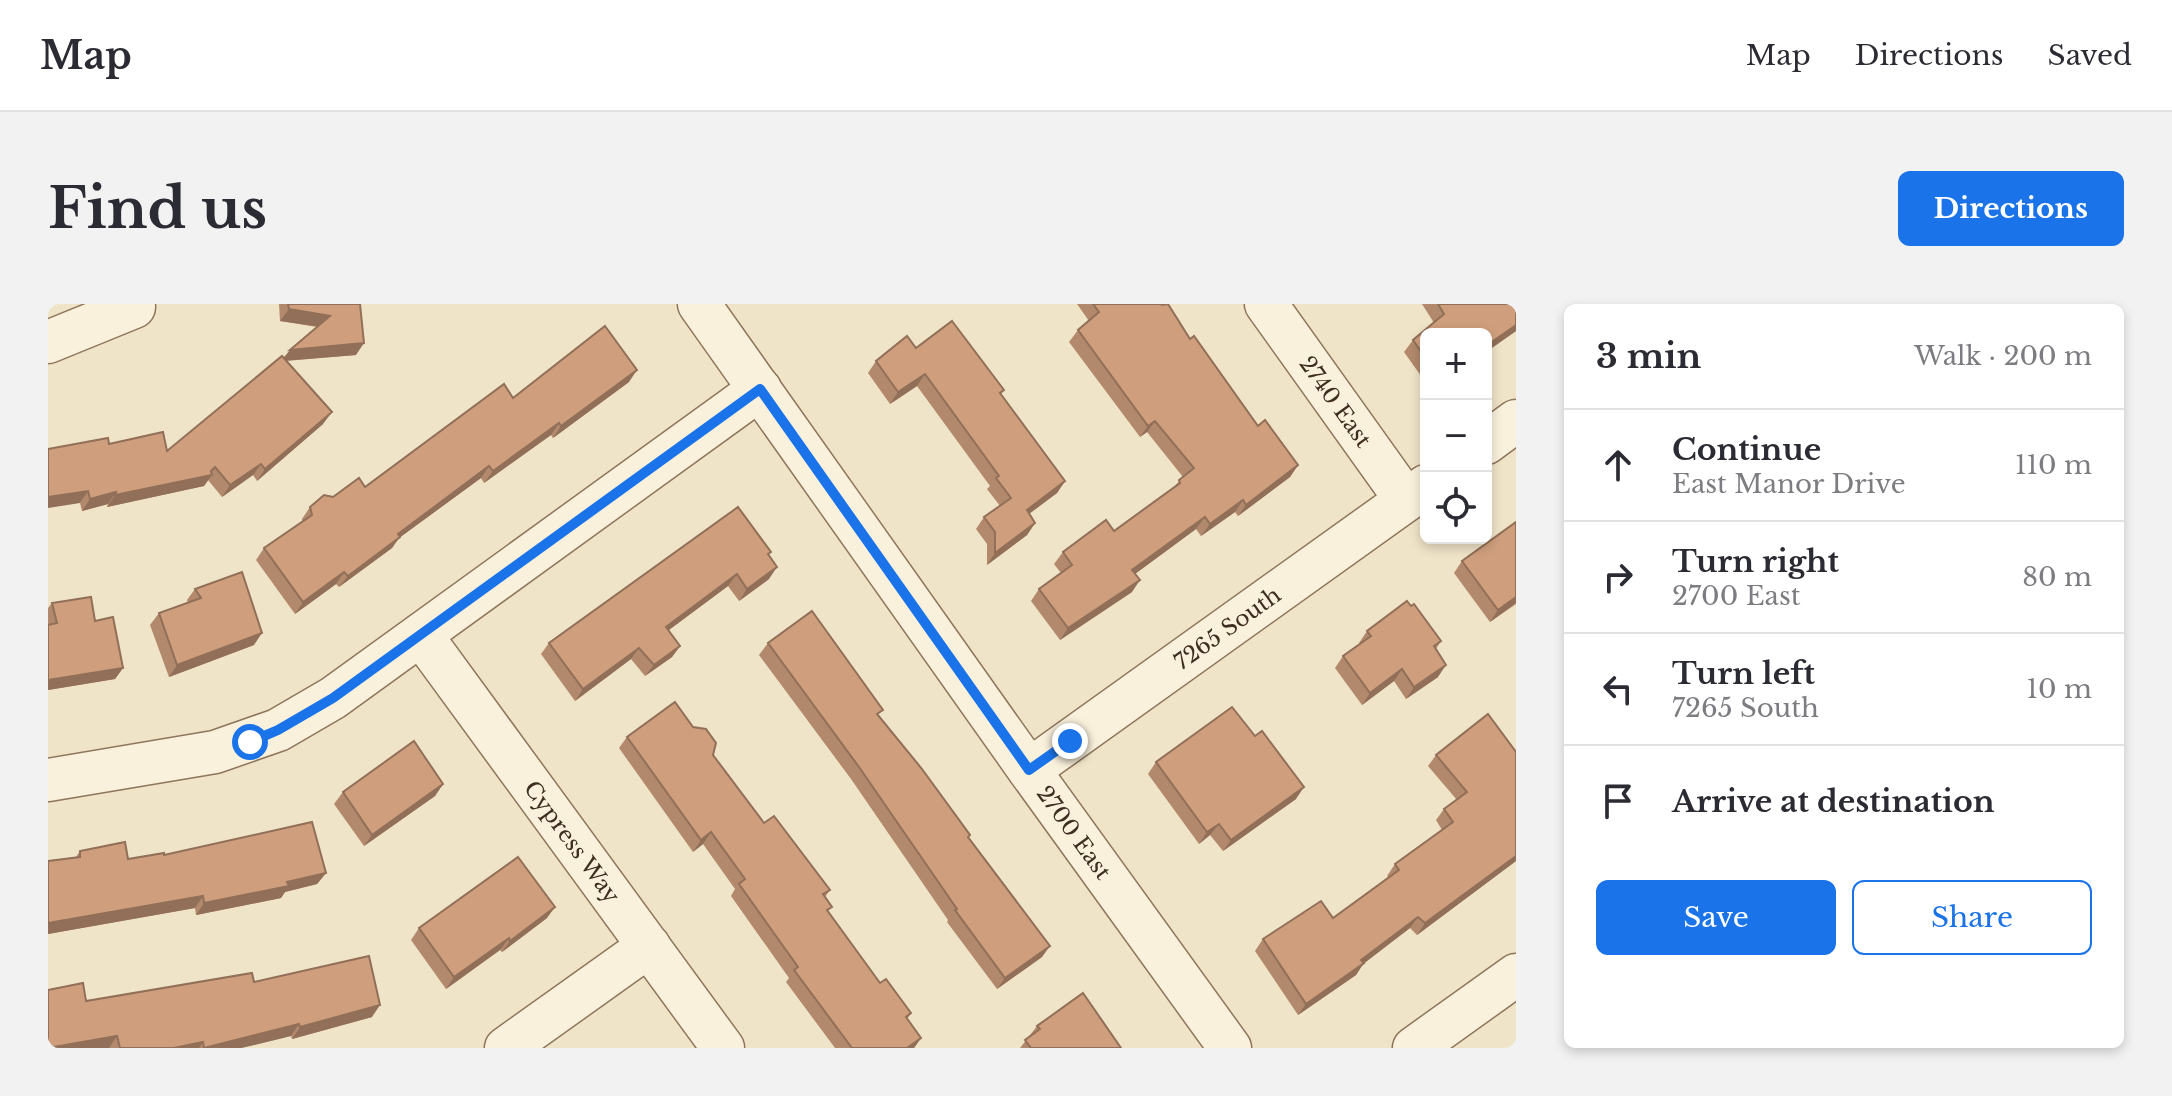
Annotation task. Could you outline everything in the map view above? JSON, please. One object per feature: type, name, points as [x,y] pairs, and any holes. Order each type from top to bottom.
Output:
[{"type":"street","name":"2700 East","points":[[699,304],[1230,1048]]},
{"type":"street","name":"2740 East","points":[[1266,304],[1416,493]]},
{"type":"street","points":[[48,342],[134,307]]},
{"type":"street","points":[[48,780],[215,752],[278,730],[333,698],[760,389]]},
{"type":"street","points":[[1492,439],[1516,421]]},
{"type":"street","name":"7265 South","points":[[1029,770],[1416,493]]},
{"type":"street","name":"Cypress Way","points":[[421,635],[723,1048]]},
{"type":"street","points":[[506,1048],[649,946]]},
{"type":"street","points":[[1414,1048],[1516,975]]},
{"type":"building","points":[[288,304],[360,304],[364,343],[290,350],[330,316],[289,309]]},
{"type":"building","points":[[1093,304],[1168,304],[1190,339],[1194,336],[1258,426],[1265,420],[1298,465],[1246,505],[1243,500],[1210,524],[1205,517],[1132,570],[1140,580],[1068,628],[1039,589],[1072,565],[1063,552],[1106,520],[1114,531],[1180,483],[1179,480],[1194,468],[1155,421],[1148,426],[1078,330],[1099,312]]},
{"type":"building","points":[[1438,304],[1516,304],[1516,325],[1492,342],[1492,328],[1427,328],[1444,314]]},
{"type":"building","points":[[952,321],[1004,390],[1000,393],[1065,481],[1027,510],[1035,523],[995,553],[995,532],[984,517],[1011,498],[996,478],[999,476],[925,374],[898,392],[876,361],[907,336],[916,348]]},
{"type":"building","points":[[605,326],[637,370],[493,471],[489,466],[348,576],[344,572],[303,602],[264,548],[312,515],[310,507],[324,495],[333,497],[359,478],[365,487],[504,384],[513,398]]},
{"type":"building","points":[[1420,334],[1420,350],[1413,340]]},
{"type":"building","points":[[282,356],[332,412],[265,469],[261,464],[230,485],[215,467],[212,475],[115,495],[116,492],[90,499],[88,491],[48,497],[48,449],[108,438],[109,444],[163,432],[167,451]]},
{"type":"building","points":[[738,507],[771,552],[768,554],[777,567],[747,589],[737,574],[666,627],[680,646],[654,665],[639,648],[583,689],[549,643]]},
{"type":"building","points":[[1516,522],[1516,597],[1498,610],[1462,561],[1486,544],[1492,544],[1492,539]]},
{"type":"building","points":[[242,572],[262,633],[177,665],[159,613],[201,598],[195,589]]},
{"type":"building","points":[[91,597],[95,621],[113,617],[123,668],[48,680],[48,625],[57,623],[52,603]]},
{"type":"building","points":[[1407,601],[1411,606],[1414,604],[1441,641],[1434,646],[1446,665],[1414,687],[1402,669],[1370,693],[1343,656],[1371,636],[1367,631]]},
{"type":"building","points":[[812,611],[883,710],[877,714],[922,769],[970,835],[968,837],[1050,946],[1005,978],[955,910],[859,767],[768,643]]},
{"type":"building","points":[[675,702],[693,727],[706,729],[716,743],[713,755],[764,823],[774,816],[830,890],[823,894],[832,907],[827,910],[880,983],[886,979],[911,1013],[906,1017],[921,1038],[907,1048],[852,1048],[794,970],[798,967],[739,884],[745,879],[711,832],[701,840],[627,737]]},
{"type":"building","points":[[1232,707],[1255,736],[1262,731],[1304,787],[1231,840],[1219,824],[1207,832],[1156,762]]},
{"type":"building","points":[[1488,714],[1516,752],[1516,856],[1425,923],[1418,917],[1361,960],[1364,963],[1306,1004],[1263,939],[1321,901],[1333,918],[1399,870],[1395,864],[1453,822],[1444,809],[1467,792],[1436,755]]},
{"type":"building","points":[[414,741],[443,784],[372,835],[343,792]]},
{"type":"building","points":[[312,822],[326,873],[287,882],[289,886],[204,903],[203,896],[48,923],[48,861],[80,857],[80,851],[125,842],[128,859],[164,855]]},
{"type":"building","points":[[518,857],[555,907],[454,977],[419,928]]},
{"type":"building","points":[[369,956],[380,1005],[204,1048],[203,1042],[174,1048],[120,1048],[117,1036],[48,1048],[48,990],[83,983],[86,1001],[252,973],[254,982]]},
{"type":"building","points":[[1083,993],[1121,1048],[1031,1048],[1025,1040],[1040,1029],[1037,1026]]},
{"type":"route","points":[[250,742],[278,730],[333,698],[760,389],[1029,770],[1070,741]]}]
